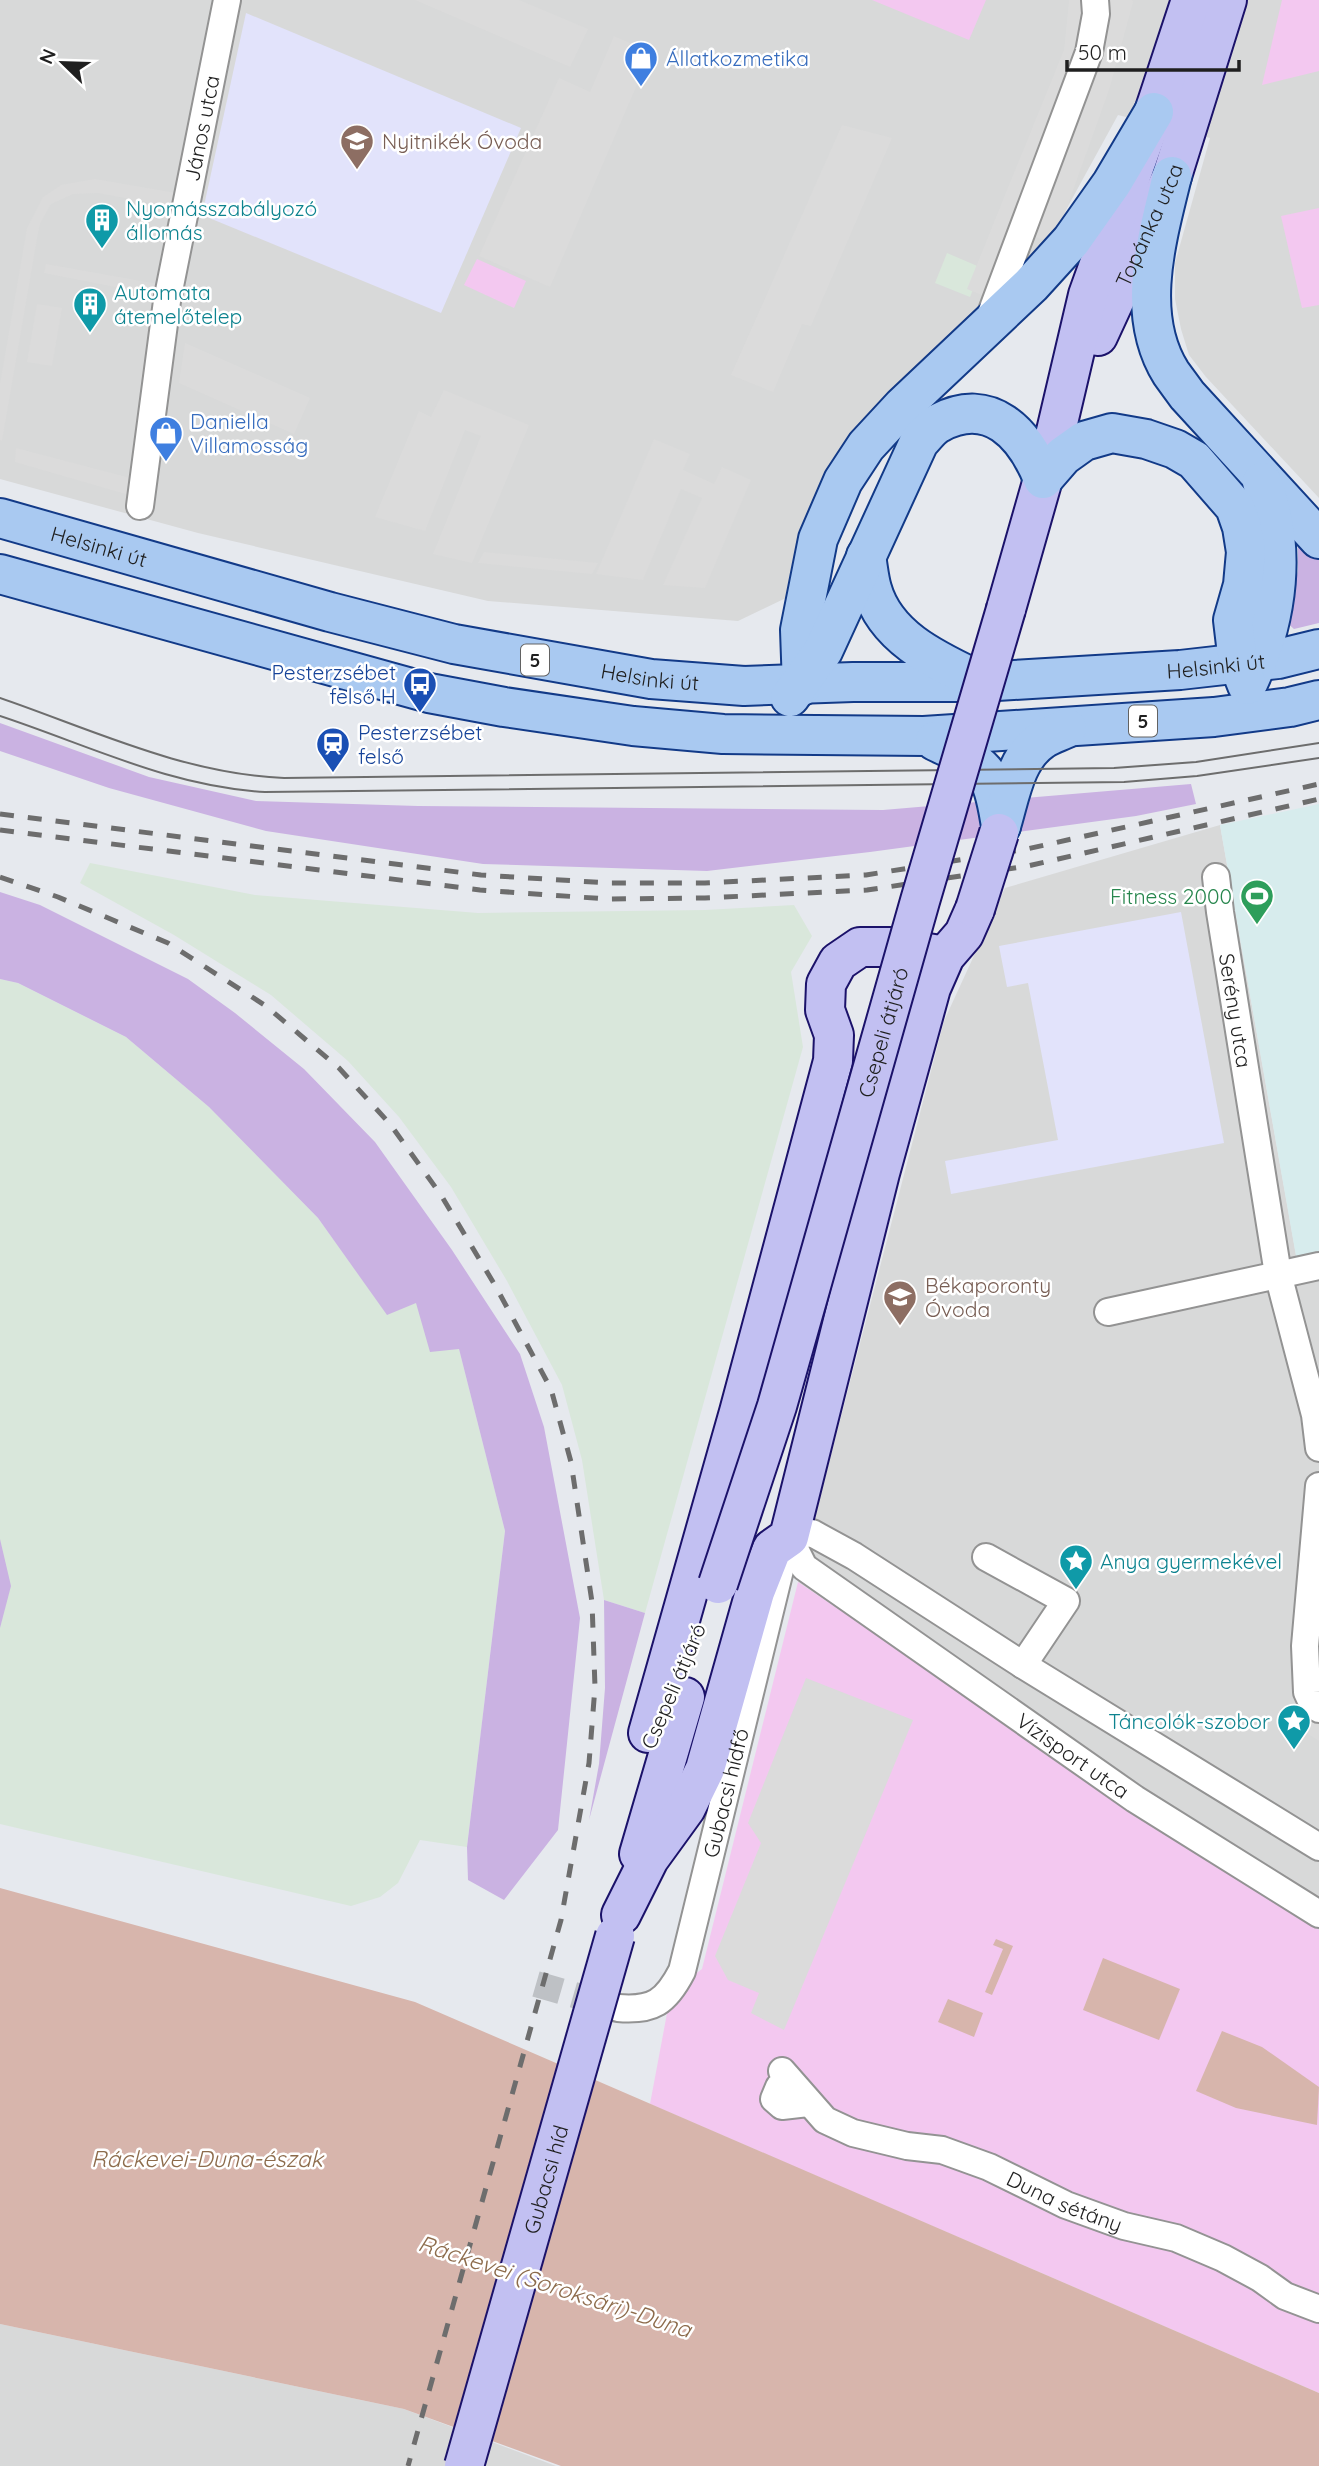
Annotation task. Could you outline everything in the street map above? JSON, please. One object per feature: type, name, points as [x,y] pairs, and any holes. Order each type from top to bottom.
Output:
[{"type":"main road","name":"Topánka utca","points":[[1048,461],[1088,295],[1191,0]]},
{"type":"main road","name":"Topánka utca","points":[[1048,461],[1110,308],[1172,176],[1227,0]]},
{"type":"main road","points":[[855,736],[824,716],[801,684],[800,631],[818,539],[842,481],[866,446],[894,416],[1031,285],[1070,241],[1112,183],[1154,112]]},
{"type":"main road","points":[[1172,176],[1152,268],[1152,307],[1157,340],[1170,371],[1187,395],[1319,539]]},
{"type":"main road","points":[[504,707],[633,703],[766,712],[780,705],[801,684],[823,651],[919,442],[937,424],[961,414],[978,413],[999,421],[1022,438],[1034,456],[1048,461],[1063,456],[1084,441],[1112,433],[1146,439],[1175,449],[1194,460],[1235,507],[1246,552],[1243,585],[1233,620],[1180,670]]},
{"type":"main road","name":"Csepeli átjáró","points":[[618,1925],[718,1584],[777,1406],[1048,461]]},
{"type":"main road","points":[[1254,680],[1276,584],[1277,547],[1273,510],[1259,473]]},
{"type":"main road","name":"Helsinki út","points":[[0,517],[330,612],[454,644],[651,679],[744,686],[981,682],[1180,670],[1254,680],[1319,700]]},
{"type":"main road","points":[[866,556],[872,590],[887,620],[908,642],[940,662],[981,682]]},
{"type":"main road","name":"5","points":[[0,574],[429,693],[633,726],[710,733],[924,736],[1214,717],[1254,680]]},
{"type":"main road","points":[[1233,620],[1254,680]]},
{"type":"main road","points":[[744,686],[766,677],[780,663],[800,631]]},
{"type":"main road","name":"Helsinki út","points":[[1254,680],[1278,659],[1319,649]]},
{"type":"main road","points":[[618,1925],[649,1859],[698,1787],[755,1592],[772,1549],[789,1537],[884,1160],[931,988],[945,956],[964,934],[975,909],[1018,771],[1025,757],[1041,740],[1072,726]]},
{"type":"main road","points":[[924,736],[962,754],[985,771],[991,784],[1001,826]]},
{"type":"main road","points":[[648,1733],[739,1412],[833,1061],[834,1035],[825,1010],[826,984],[838,962],[860,947],[890,947],[945,956]]},
{"type":"main road","name":"Csepeli átjáró","points":[[618,1925],[629,1810],[648,1733],[718,1584]]},
{"type":"main road","name":"Gubacsi híd","points":[[464,2466],[618,1925]]},
{"type":"street","name":"János utca","points":[[140,506],[167,301],[227,0]]},
{"type":"street","points":[[987,327],[1089,52],[1096,14],[1095,0]]},
{"type":"street","name":"Serény utca","points":[[1216,877],[1278,1274],[1317,1417],[1319,1448]]},
{"type":"street","points":[[1108,1312],[1319,1266]]},
{"type":"street","points":[[1319,1486],[1305,1646],[1307,1692],[1313,1705],[1319,1709]]},
{"type":"street","points":[[789,1537],[813,1533],[854,1556],[1023,1665],[1319,1847]]},
{"type":"street","name":"Vízisport utca","points":[[789,1537],[804,1567],[1135,1799],[1319,1914]]},
{"type":"street","name":"Gubacsi hídfő","points":[[618,2008],[638,2010],[652,2005],[671,1992],[682,1971],[789,1537]]},
{"type":"street","points":[[835,1587],[854,1556]]},
{"type":"street","points":[[986,1557],[1066,1601],[1023,1665]]},
{"type":"street","name":"Duna sétány","points":[[795,2087],[825,2120],[853,2133],[907,2146],[942,2150],[989,2166],[1066,2206],[1124,2226],[1176,2238],[1223,2258],[1261,2278],[1284,2296],[1319,2309]]},
{"type":"shaded area","points":[[0,0],[1319,0],[1319,498],[1206,377],[1189,355],[1181,329],[1175,299],[1175,263],[1210,138],[1118,115],[999,332],[879,441],[788,597],[738,621],[488,601],[198,533],[0,479]]},
{"type":"shaded area","points":[[415,0],[519,0],[588,29],[570,67]]},
{"type":"shaded area","points":[[872,0],[986,0],[969,40]]},
{"type":"shaded area","points":[[1069,0],[1133,2],[1109,90],[1063,218],[1051,241],[1030,236],[1006,305],[967,289],[1064,50]]},
{"type":"shaded area","points":[[1282,0],[1319,0],[1319,71],[1262,85]]},
{"type":"shaded area","name":"Nyitnikék Óvoda","points":[[246,13],[521,128],[441,313],[202,215]]},
{"type":"shaded area","points":[[614,36],[651,52],[550,287],[479,256],[559,78],[590,92]]},
{"type":"shaded area","points":[[842,125],[892,138],[811,326],[802,324],[773,392],[731,375]]},
{"type":"shaded area","points":[[95,179],[176,193],[173,207],[98,193],[73,194],[51,204],[38,233],[2,441],[0,384],[27,228],[43,197],[61,185]]},
{"type":"shaded area","points":[[1319,208],[1319,305],[1302,308],[1281,216]]},
{"type":"shaded area","points":[[947,253],[982,268],[970,297],[935,283]]},
{"type":"shaded area","points":[[477,259],[526,281],[514,308],[464,285]]},
{"type":"shaded area","points":[[46,264],[158,284],[156,295],[44,273]]},
{"type":"shaded area","points":[[37,304],[62,308],[52,366],[27,362]]},
{"type":"shaded area","points":[[185,343],[310,398],[294,434],[179,383]]},
{"type":"shaded area","points":[[444,390],[529,425],[472,563],[433,554],[481,436],[465,430],[425,531],[375,517],[419,411],[431,417]]},
{"type":"shaded area","points":[[654,439],[690,454],[683,470],[714,484],[722,467],[751,480],[705,588],[663,585],[702,498],[681,489],[643,580],[596,574]]},
{"type":"shaded area","points":[[16,448],[138,480],[136,497],[15,462]]},
{"type":"shaded area","points":[[1298,542],[1319,556],[1319,623],[1294,629],[1286,622],[1298,571]]},
{"type":"shaded area","points":[[484,552],[598,563],[592,574],[478,563]]},
{"type":"shaded area","points":[[0,723],[149,777],[256,801],[418,806],[883,810],[1191,784],[1196,804],[1136,816],[707,871],[483,864],[266,831],[109,788],[0,751]]},
{"type":"shaded area","points":[[1319,804],[1319,1251],[1296,1256],[1220,825]]},
{"type":"shaded area","points":[[1220,825],[1296,1255],[1319,1251],[1319,1930],[798,1582],[944,1021],[1005,888]]},
{"type":"shaded area","points":[[90,863],[255,895],[478,913],[705,910],[794,905],[812,936],[791,972],[803,1047],[645,1613],[604,1600],[582,1460],[562,1385],[507,1281],[451,1187],[399,1117],[348,1061],[271,995],[174,935],[80,883]]},
{"type":"shaded area","points":[[0,892],[40,905],[188,979],[304,1069],[375,1142],[452,1250],[520,1354],[544,1427],[580,1618],[558,1830],[504,1900],[468,1880],[467,1847],[505,1531],[459,1349],[430,1352],[416,1303],[387,1315],[318,1218],[209,1107],[126,1037],[18,983],[0,979]]},
{"type":"shaded area","points":[[1181,912],[1224,1143],[951,1194],[945,1161],[1058,1140],[1028,983],[1007,987],[999,946]]},
{"type":"shaded area","points":[[0,979],[18,983],[126,1037],[209,1107],[318,1218],[387,1314],[417,1302],[459,1349],[505,1531],[467,1847],[420,1840],[398,1883],[380,1897],[351,1906],[0,1824]]},
{"type":"shaded area","points":[[0,1539],[11,1586],[0,1628]]},
{"type":"shaded area","points":[[798,1582],[1319,1930],[1319,2393],[650,2104],[671,1992],[702,1969]]},
{"type":"shaded area","points":[[604,1600],[645,1613],[589,1820],[599,1764],[605,1688]]},
{"type":"shaded area","points":[[1319,1671],[1319,1741],[1289,1722]]},
{"type":"shaded area","points":[[806,1678],[913,1720],[784,2030],[751,2013],[759,1993],[728,1980],[715,1956],[761,1843],[748,1823]]},
{"type":"shaded area","points":[[0,2324],[404,2409],[556,2466],[0,2466]]},
{"type":"water","name":"Ráckevei-Duna-észak","points":[[0,1888],[415,2002],[1319,2393],[1319,2466],[561,2466],[404,2409],[0,2324]]},
{"type":"water","points":[[996,1939],[1013,1946],[992,1995],[985,1992],[1003,1949],[993,1945]]},
{"type":"water","points":[[1103,1958],[1180,1989],[1159,2040],[1083,2010]]},
{"type":"water","points":[[948,1999],[983,2013],[974,2037],[938,2022]]},
{"type":"water","points":[[1222,2031],[1262,2047],[1319,2087],[1317,2125],[1236,2108],[1196,2091]]},
{"type":"tunnel","points":[[536,1984],[612,2006]]},
{"type":"tram line","points":[[0,698],[175,759],[247,775],[284,778],[1114,768],[1196,762],[1319,743]]},
{"type":"tram line","points":[[0,716],[163,773],[196,782],[265,792],[1124,782],[1197,776],[1319,758]]},
{"type":"railway","points":[[0,814],[481,875],[608,883],[705,883],[866,875],[1027,849],[1319,784]]},
{"type":"railway","points":[[0,830],[480,890],[607,899],[705,898],[867,890],[1028,866],[1319,799]]},
{"type":"railway","points":[[0,877],[58,897],[168,943],[266,1006],[339,1068],[390,1124],[441,1195],[496,1287],[551,1389],[571,1462],[592,1602],[595,1687],[589,1763],[561,1920],[408,2466]]},
{"type":"place","name":"Állatkozmetika","points":[[641,88]]},
{"type":"place","name":"Nyitnikék Óvoda","points":[[357,171]]},
{"type":"place","name":"Nyomásszabályozó állomás","points":[[102,250]]},
{"type":"place","name":"Automata átemelőtelep","points":[[90,334]]},
{"type":"place","name":"Daniella Villamosság","points":[[166,463]]},
{"type":"place","name":"Pesterzsébet felső H","points":[[420,714]]},
{"type":"place","name":"Pesterzsébet felső","points":[[333,774]]},
{"type":"place","name":"Fitness 2000","points":[[1257,926]]},
{"type":"place","name":"Békaporonty Óvoda","points":[[900,1327]]},
{"type":"place","name":"Anya gyermekével","points":[[1076,1591]]},
{"type":"place","name":"Táncolók-szobor","points":[[1294,1751]]},
{"type":"water label","name":"Ráckevei (Soroksári)-Duna","points":[[555,2286]]}]
